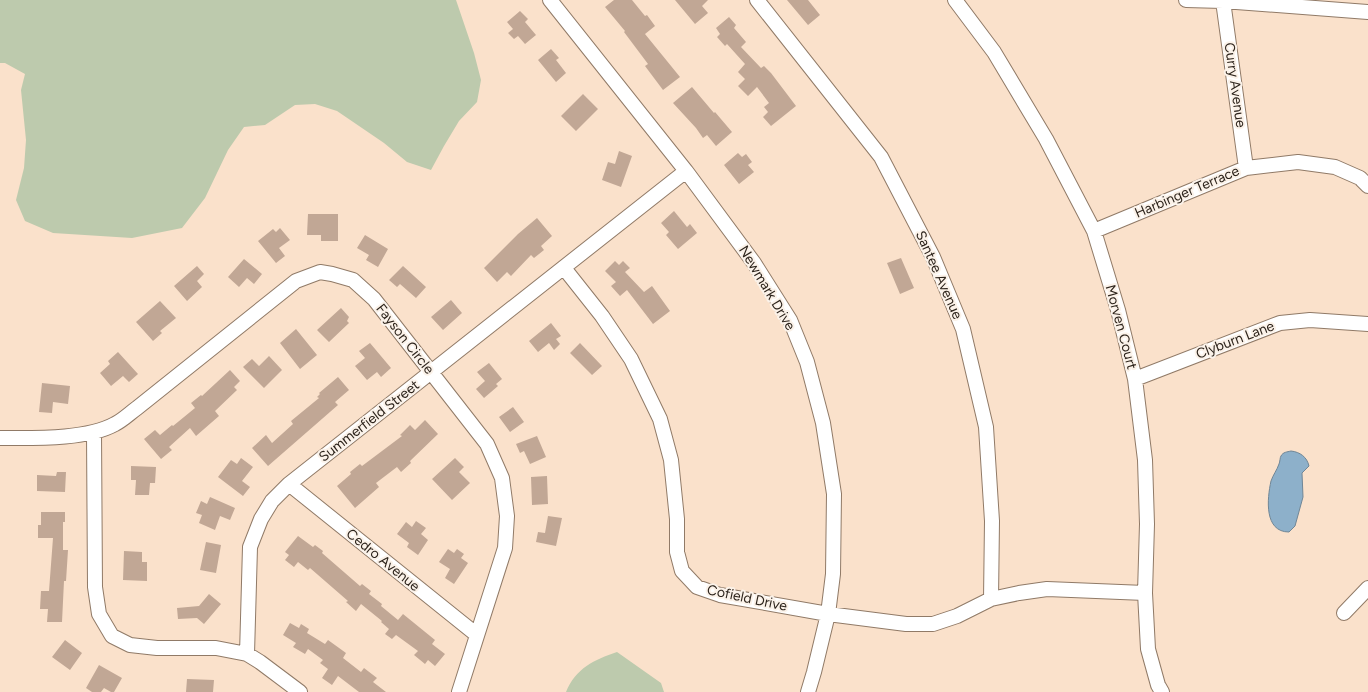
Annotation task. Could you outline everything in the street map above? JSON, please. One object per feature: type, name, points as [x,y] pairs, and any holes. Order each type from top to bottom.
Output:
[{"type":"street","name":"Newmark Drive","points":[[550,0],[730,229],[790,320],[807,362],[823,422],[834,494],[833,574],[828,614],[808,692]]},
{"type":"street","name":"Santee Avenue","points":[[757,0],[881,157],[933,256],[963,329],[986,428],[992,521],[991,599]]},
{"type":"street","name":"Morven Court","points":[[954,0],[994,52],[1046,139],[1094,232],[1118,310],[1135,379],[1145,460],[1147,524],[1145,593],[1148,649],[1158,685],[1162,692]]},
{"type":"street","points":[[1186,0],[1368,12]]},
{"type":"street","name":"Curry Avenue","points":[[1223,1],[1246,168]]},
{"type":"street","name":"Harbinger Terrace","points":[[1094,232],[1246,168],[1298,162],[1335,167],[1360,178],[1368,186]]},
{"type":"street","name":"Summerfield Street","points":[[247,654],[250,548],[261,519],[272,501],[289,484],[686,171]]},
{"type":"street","name":"Cofield Drive","points":[[564,268],[602,316],[631,359],[660,419],[671,460],[677,519],[677,552],[682,571],[697,587],[720,595],[828,614],[906,624],[933,624],[957,616],[991,599],[1046,589],[1145,593]]},
{"type":"street","name":"Fayson Circle","points":[[0,438],[48,438],[94,433],[115,424],[296,281],[320,272],[353,280],[374,299],[487,444],[502,478],[507,516],[505,548],[459,692]]},
{"type":"street","name":"Clyburn Lane","points":[[1135,379],[1280,323],[1310,320],[1368,324]]},
{"type":"street","points":[[94,433],[94,587],[99,614],[112,636],[130,645],[156,648],[216,648],[247,654],[300,692]]},
{"type":"street","name":"Cedro Avenue","points":[[289,484],[477,635]]},
{"type":"street","points":[[1344,613],[1368,588]]},
{"type":"green space","points":[[0,0],[456,0],[481,80],[477,102],[459,121],[431,170],[407,162],[384,143],[337,111],[315,104],[295,105],[265,125],[244,127],[228,150],[205,198],[182,228],[132,238],[53,233],[25,221],[16,200],[24,168],[26,140],[21,90],[25,74],[5,63],[0,63]]},
{"type":"green space","points":[[617,652],[661,683],[664,692],[566,692],[580,671],[593,662]]},
{"type":"water","points":[[1291,451],[1303,456],[1309,466],[1302,473],[1303,497],[1295,526],[1289,532],[1281,531],[1275,527],[1271,521],[1268,505],[1271,481],[1281,457],[1284,453]]},
{"type":"building","points":[[614,0],[632,0],[655,26],[645,34],[680,77],[663,90],[645,66],[648,64],[625,31],[605,7]]},
{"type":"building","points":[[675,0],[708,0],[702,6],[708,13],[695,24]]},
{"type":"building","points":[[787,0],[808,0],[820,15],[808,25]]},
{"type":"building","points":[[520,11],[528,19],[525,22],[536,35],[525,44],[518,36],[514,39],[508,33],[513,29],[507,22]]},
{"type":"building","points":[[729,17],[736,25],[734,28],[746,42],[741,47],[761,68],[764,66],[771,73],[796,106],[771,126],[763,117],[768,112],[764,107],[769,103],[757,87],[748,96],[738,86],[745,79],[738,72],[745,64],[727,44],[725,46],[717,37],[720,34],[716,28]]},
{"type":"building","points":[[551,49],[559,58],[556,60],[566,73],[556,82],[538,60]]},
{"type":"building","points":[[692,87],[732,132],[716,146],[707,135],[703,138],[673,103]]},
{"type":"building","points":[[583,94],[598,109],[576,131],[561,116]]},
{"type":"building","points":[[619,151],[632,156],[621,187],[602,180],[608,162],[615,164]]},
{"type":"building","points":[[738,153],[742,157],[746,154],[752,162],[748,165],[754,172],[739,184],[724,165]]},
{"type":"building","points":[[674,211],[687,227],[690,224],[697,233],[678,249],[666,235],[669,232],[661,223]]},
{"type":"building","points":[[308,214],[338,214],[338,241],[321,241],[321,235],[307,235]]},
{"type":"building","points":[[537,218],[552,236],[541,246],[544,250],[534,258],[531,255],[511,276],[507,272],[497,282],[484,268]]},
{"type":"building","points":[[280,228],[290,240],[279,248],[285,256],[276,263],[258,241],[273,229],[276,232]]},
{"type":"building","points":[[365,235],[388,249],[378,267],[366,260],[369,255],[357,248]]},
{"type":"building","points":[[901,258],[914,288],[900,294],[887,263]]},
{"type":"building","points":[[244,259],[262,274],[254,284],[247,278],[239,287],[228,277]]},
{"type":"building","points":[[615,261],[619,265],[623,261],[630,268],[625,272],[644,292],[652,286],[670,311],[653,324],[627,290],[620,296],[611,286],[616,282],[605,271]]},
{"type":"building","points":[[197,266],[204,274],[197,281],[202,287],[187,301],[174,286]]},
{"type":"building","points":[[403,266],[426,287],[416,298],[400,284],[397,287],[389,280]]},
{"type":"building","points":[[451,300],[462,313],[443,330],[431,317]]},
{"type":"building","points":[[160,301],[176,318],[160,331],[162,333],[153,341],[136,322]]},
{"type":"building","points":[[341,308],[349,317],[347,321],[349,323],[329,342],[317,330]]},
{"type":"building","points":[[551,323],[561,336],[556,339],[560,344],[554,350],[549,343],[538,352],[529,341]]},
{"type":"building","points":[[296,329],[317,355],[300,369],[280,343]]},
{"type":"building","points":[[370,343],[391,368],[381,377],[377,372],[367,380],[355,366],[365,358],[359,351]]},
{"type":"building","points":[[580,343],[602,366],[592,375],[570,353]]},
{"type":"building","points":[[118,352],[138,374],[129,382],[123,376],[111,386],[100,373],[110,364],[108,361]]},
{"type":"building","points":[[269,356],[282,370],[264,388],[243,367],[252,359],[259,366]]},
{"type":"building","points":[[489,363],[502,379],[496,384],[498,386],[484,398],[476,389],[485,381],[477,372]]},
{"type":"building","points":[[230,370],[240,381],[234,387],[237,390],[215,411],[219,416],[196,436],[190,428],[169,447],[172,450],[161,459],[144,439],[155,430],[160,435],[173,426],[195,408],[191,403],[202,396]]},
{"type":"building","points":[[338,377],[349,390],[335,402],[338,405],[268,466],[252,448],[266,435],[272,443],[293,424],[291,421],[319,398],[317,397],[319,393]]},
{"type":"building","points":[[42,383],[70,386],[68,404],[53,402],[52,413],[39,412]]},
{"type":"building","points":[[513,407],[524,422],[510,432],[499,417]]},
{"type":"building","points":[[425,420],[438,434],[401,472],[397,467],[376,483],[379,487],[355,508],[337,486],[360,464],[362,466],[402,436],[400,435],[410,425],[415,430]]},
{"type":"building","points":[[537,436],[546,457],[530,464],[524,451],[520,453],[516,444]]},
{"type":"building","points":[[241,458],[253,467],[242,481],[250,487],[243,496],[218,477],[231,460],[237,464]]},
{"type":"building","points":[[455,458],[464,467],[459,472],[470,483],[452,500],[432,479]]},
{"type":"building","points":[[131,466],[156,467],[155,483],[150,483],[149,495],[135,495],[136,480],[131,480]]},
{"type":"building","points":[[57,472],[66,472],[65,492],[37,491],[37,475],[56,476]]},
{"type":"building","points":[[547,476],[548,504],[532,505],[531,477]]},
{"type":"building","points":[[210,497],[235,508],[230,520],[220,516],[215,530],[199,523],[202,515],[196,513],[201,501],[207,504]]},
{"type":"building","points":[[41,512],[65,512],[63,550],[68,550],[62,622],[47,622],[48,609],[40,609],[41,591],[49,591],[53,538],[38,538]]},
{"type":"building","points":[[548,516],[562,518],[556,546],[536,542],[538,532],[545,533]]},
{"type":"building","points":[[416,521],[426,528],[421,534],[428,540],[418,555],[407,547],[409,543],[397,534],[406,522],[412,527]]},
{"type":"building","points":[[298,536],[313,547],[315,545],[323,551],[322,553],[360,586],[362,584],[371,591],[369,594],[398,620],[403,614],[435,640],[432,644],[445,654],[435,666],[428,660],[425,664],[414,655],[418,651],[396,635],[392,639],[385,634],[389,629],[361,604],[356,611],[346,602],[348,601],[310,568],[308,570],[298,562],[294,567],[285,560],[289,555],[285,552]]},
{"type":"building","points":[[206,542],[221,545],[216,573],[200,570]]},
{"type":"building","points":[[448,549],[454,553],[457,549],[464,554],[461,558],[468,563],[454,584],[445,578],[450,569],[439,562]]},
{"type":"building","points":[[124,551],[142,552],[142,562],[147,562],[147,581],[123,580]]},
{"type":"building","points":[[209,594],[221,604],[204,624],[197,618],[178,619],[177,608],[199,606]]},
{"type":"building","points":[[290,623],[299,628],[301,624],[309,629],[307,633],[325,644],[328,640],[346,653],[343,658],[361,672],[364,668],[377,678],[373,682],[386,692],[359,692],[338,676],[332,685],[322,678],[328,669],[320,663],[323,660],[308,649],[305,654],[293,647],[296,643],[283,635]]},
{"type":"building","points":[[65,640],[82,653],[70,670],[52,657]]},
{"type":"building","points":[[99,665],[122,678],[114,692],[104,688],[101,692],[92,692],[86,688]]},
{"type":"building","points":[[187,679],[214,680],[213,692],[186,692]]}]
